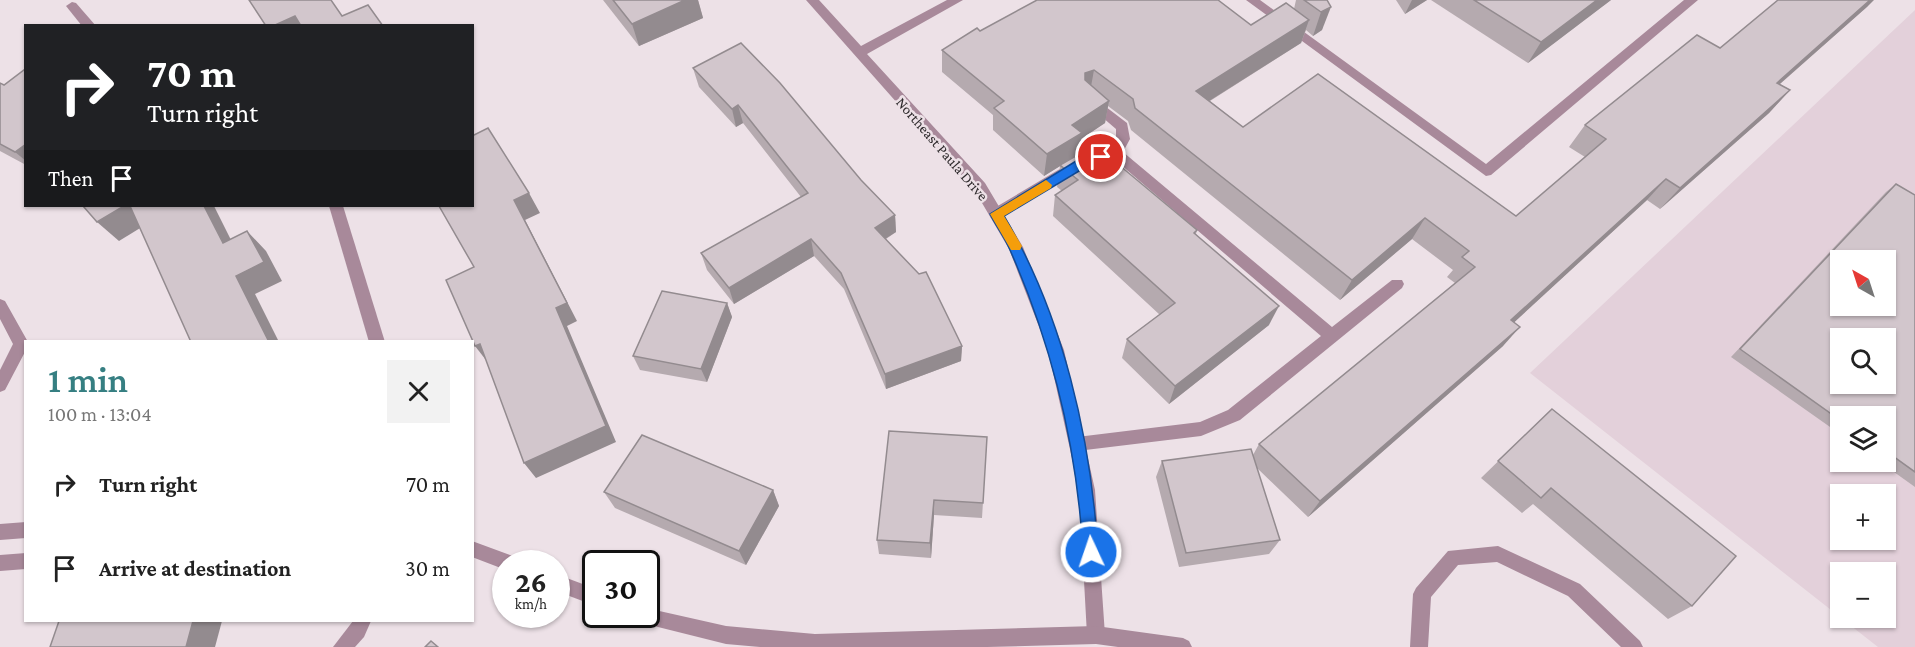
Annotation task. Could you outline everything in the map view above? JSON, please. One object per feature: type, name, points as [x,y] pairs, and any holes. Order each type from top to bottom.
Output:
[{"type":"street","name":"Northeast Paula Drive","points":[[812,0],[980,187],[1016,247],[1056,350],[1087,490],[1096,635]]},
{"type":"street","points":[[858,53],[957,0]]},
{"type":"street","points":[[1252,0],[1486,171],[1692,0]]},
{"type":"street","points":[[72,6],[88,24]]},
{"type":"street","points":[[996,214],[1085,161],[1116,153],[1123,139],[1122,127],[1089,99]]},
{"type":"street","points":[[1116,153],[1332,336]]},
{"type":"street","points":[[336,207],[375,340]]},
{"type":"street","points":[[1077,444],[1201,429],[1234,415],[1397,284]]},
{"type":"street","points":[[0,305],[21,344],[0,385]]},
{"type":"street","points":[[0,532],[24,530]]},
{"type":"street","points":[[474,550],[492,556]]},
{"type":"street","points":[[1419,647],[1422,594],[1454,557],[1498,554],[1574,590],[1634,647]]},
{"type":"street","points":[[0,563],[24,561]]},
{"type":"street","points":[[660,619],[726,634],[815,643],[1096,635],[1183,647]]},
{"type":"street","points":[[342,647],[358,631],[362,622]]},
{"type":"shaded area","points":[[1915,10],[1915,647],[1878,647],[1854,628],[1896,628],[1896,562],[1830,562],[1830,609],[1530,373]]},
{"type":"building","points":[[249,0],[331,0],[342,16],[368,5],[382,24],[300,24],[295,16],[277,24],[265,24]]},
{"type":"building","points":[[613,0],[685,0],[632,24]]},
{"type":"building","points":[[1037,0],[1218,0],[1251,25],[1286,3],[1309,20],[1196,91],[1243,127],[1318,74],[1516,216],[1606,139],[1585,125],[1697,35],[1720,48],[1778,0],[1870,0],[1777,83],[1790,90],[1680,188],[1666,179],[1511,320],[1520,327],[1320,501],[1259,444],[1475,267],[1462,257],[1469,251],[1425,218],[1352,280],[1135,108],[1133,99],[1094,70],[1085,73],[1085,80],[1109,101],[1072,125],[1082,133],[1047,154],[994,108],[1004,101],[942,50],[977,28],[980,31]]},
{"type":"building","points":[[1304,0],[1327,0],[1331,7],[1321,12]]},
{"type":"building","points":[[1474,0],[1597,0],[1541,42]]},
{"type":"building","points":[[741,43],[780,83],[861,180],[895,215],[875,228],[919,274],[926,272],[962,346],[885,374],[841,273],[811,239],[729,288],[701,253],[808,193],[738,105],[732,109],[693,68]]},
{"type":"building","points":[[24,70],[24,145],[15,152],[0,144],[0,83],[4,85]]},
{"type":"building","points":[[488,128],[529,193],[514,200],[567,303],[556,308],[606,426],[524,463],[480,344],[475,346],[446,280],[474,267],[440,207],[474,207],[474,135]]},
{"type":"building","points":[[1095,145],[1197,230],[1194,233],[1279,306],[1175,386],[1127,339],[1175,303],[1055,195],[1078,180],[1060,165]]},
{"type":"building","points":[[1896,184],[1915,195],[1915,472],[1896,458],[1896,406],[1830,406],[1830,413],[1740,349],[1830,254],[1830,316],[1896,316],[1896,250],[1834,250]]},
{"type":"building","points":[[84,207],[122,207],[97,222]]},
{"type":"building","points":[[130,207],[205,207],[223,243],[247,231],[264,262],[236,276],[268,340],[190,340]]},
{"type":"building","points":[[662,291],[727,303],[701,369],[633,356]]},
{"type":"building","points":[[1552,409],[1736,556],[1692,606],[1551,488],[1541,498],[1498,461]]},
{"type":"building","points":[[889,431],[987,437],[983,503],[934,500],[930,543],[877,540]]},
{"type":"building","points":[[642,435],[773,490],[739,551],[604,492]]},
{"type":"building","points":[[1251,449],[1280,540],[1186,553],[1162,461]]},
{"type":"building","points":[[59,622],[193,622],[186,647],[50,647]]},
{"type":"building","points":[[431,641],[438,647],[425,647]]},
{"type":"slow traffic","points":[[1015,246],[996,214],[1046,185]]},
{"type":"route","points":[[1091,552],[1087,490],[1056,350],[1016,247],[996,214],[1085,161],[1101,157]]}]
